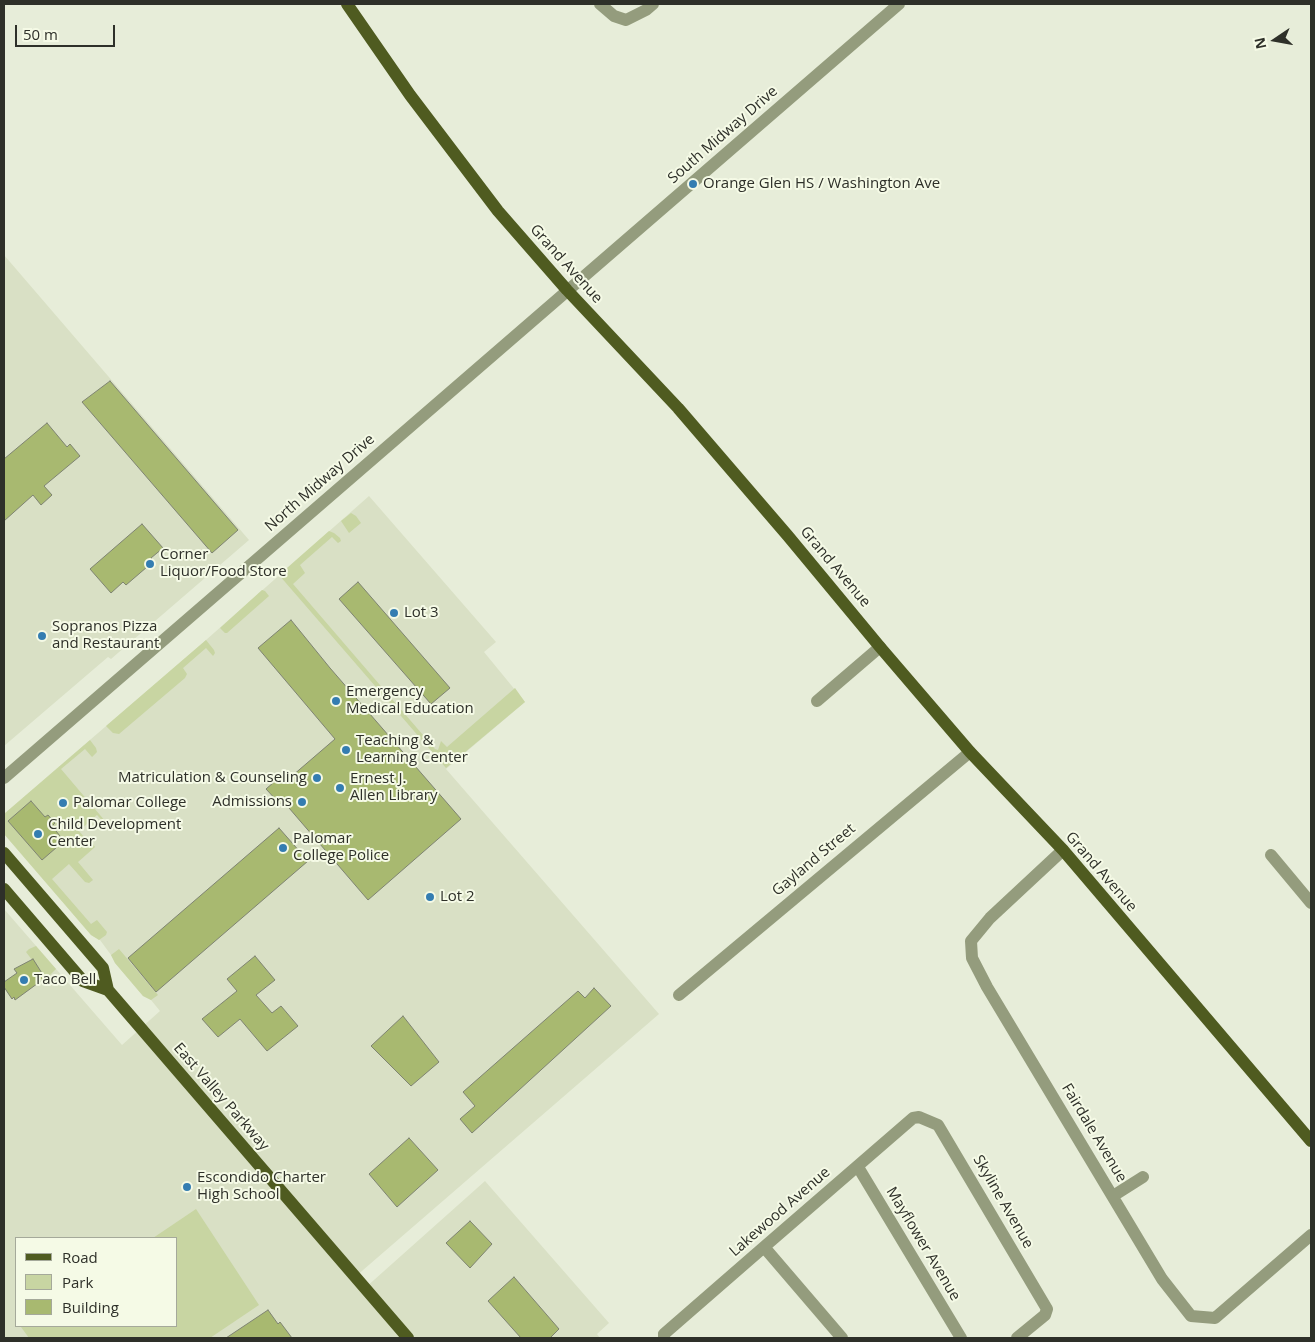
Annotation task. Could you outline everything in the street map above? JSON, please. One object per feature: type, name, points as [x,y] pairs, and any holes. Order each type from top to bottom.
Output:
[{"type":"main road","name":"Grand Avenue","points":[[347,4],[410,95],[498,211],[567,290],[678,408],[970,752],[1063,850],[1311,1141]]},
{"type":"main road","name":"East Valley Parkway","points":[[4,853],[103,968],[108,990],[408,1338]]},
{"type":"main road","name":"East Valley Parkway","points":[[4,889],[83,981],[108,990]]},
{"type":"street","points":[[600,4],[614,16],[626,20],[649,7]]},
{"type":"street","name":"South Midway Drive","points":[[567,290],[693,184],[899,4]]},
{"type":"street","name":"North Midway Drive","points":[[4,778],[567,290]]},
{"type":"street","points":[[817,701],[880,647]]},
{"type":"street","name":"Gayland Street","points":[[679,995],[970,752]]},
{"type":"street","name":"Fairdale Avenue","points":[[1063,850],[990,918],[971,941],[972,958],[1162,1278],[1191,1316],[1215,1318],[1311,1235]]},
{"type":"street","points":[[1271,855],[1311,903]]},
{"type":"street","name":"Lakewood Avenue","points":[[664,1336],[858,1166],[914,1118],[919,1117]]},
{"type":"street","name":"Skyline Avenue","points":[[919,1117],[938,1125],[1046,1308],[1045,1315],[1017,1338]]},
{"type":"street","name":"Mayflower Avenue","points":[[858,1166],[961,1338]]},
{"type":"street","points":[[1113,1196],[1143,1177]]},
{"type":"street","points":[[764,1248],[842,1338]]},
{"type":"shaded area","points":[[4,255],[249,540],[111,659],[108,657],[4,746]]},
{"type":"shaded area","points":[[369,496],[496,642],[484,652],[525,702],[446,769],[659,1014],[355,1277],[365,1288],[485,1181],[609,1323],[597,1334],[600,1338],[4,1338],[4,909],[122,1045],[160,1011],[151,1000],[143,996],[115,963],[100,940],[91,935],[4,834],[4,814]]},
{"type":"green space","points":[[351,513],[361,523],[349,533],[341,521]]},
{"type":"green space","points":[[329,531],[340,538],[341,541],[338,543],[332,537],[300,565],[305,573],[293,584],[435,749],[438,750],[441,741],[447,747],[515,688],[525,702],[446,768],[279,575]]},
{"type":"green space","points":[[262,590],[269,596],[225,633],[220,628]]},
{"type":"green space","points":[[206,640],[214,650],[213,656],[206,648],[183,668],[187,674],[185,678],[119,734],[113,733],[106,726]]},
{"type":"green space","points":[[90,740],[97,752],[92,757],[85,749],[61,769],[111,828],[97,815],[79,831],[95,847],[78,862],[93,880],[89,883],[85,882],[69,864],[52,879],[91,924],[97,920],[107,932],[106,935],[99,940],[91,935],[4,834],[4,814]],"holes":[[[31,801],[45,817],[48,815],[55,823],[52,826],[64,841],[42,860],[8,821]]]},
{"type":"green space","points":[[36,946],[56,969],[37,985],[45,977],[26,952]]},
{"type":"green space","points":[[119,949],[158,995],[151,1000],[143,996],[115,963],[111,955]]},
{"type":"green space","points":[[196,1209],[259,1305],[210,1338],[29,1338],[21,1327],[178,1327],[178,1237],[154,1237]]},
{"type":"building","points":[[110,381],[238,530],[212,553],[82,402]]},
{"type":"building","points":[[47,423],[67,447],[70,444],[80,456],[44,486],[52,495],[41,505],[33,495],[4,521],[4,459]]},
{"type":"building","points":[[142,524],[163,548],[151,558],[154,561],[126,585],[123,582],[111,593],[90,569]]},
{"type":"building","points":[[358,582],[450,688],[431,704],[339,599]]},
{"type":"building","points":[[291,620],[330,668],[461,819],[368,900],[283,801],[280,804],[266,789],[281,776],[285,782],[335,739],[258,648]]},
{"type":"building","name":"Child Development Center","points":[[31,801],[45,817],[48,815],[55,823],[52,826],[64,841],[42,860],[8,821]]},
{"type":"building","points":[[279,828],[308,861],[156,992],[128,958]]},
{"type":"building","points":[[255,956],[275,980],[256,995],[272,1013],[281,1006],[298,1026],[267,1051],[240,1019],[218,1037],[202,1019],[237,991],[227,979]]},
{"type":"building","name":"Taco Bell","points":[[33,959],[45,978],[15,1000],[14,997],[12,999],[4,987],[4,982],[17,973],[14,969]]},
{"type":"building","points":[[594,988],[611,1006],[472,1133],[460,1119],[475,1106],[463,1092],[578,991],[585,998]]},
{"type":"building","points":[[403,1016],[439,1062],[411,1086],[371,1046]]},
{"type":"building","points":[[409,1138],[438,1170],[397,1207],[369,1174]]},
{"type":"building","points":[[470,1221],[492,1244],[470,1268],[446,1243]]},
{"type":"building","points":[[514,1277],[559,1329],[550,1338],[521,1338],[488,1301]]},
{"type":"building","points":[[268,1310],[278,1324],[280,1322],[292,1338],[226,1338]]},
{"type":"place","name":"Orange Glen HS / Washington Ave","points":[[693,184]]},
{"type":"place","name":"Corner Liquor/Food Store","points":[[150,564]]},
{"type":"place","name":"Lot 3","points":[[394,613]]},
{"type":"place","name":"Sopranos Pizza and Restaurant","points":[[42,636]]},
{"type":"place","name":"Emergency Medical Education","points":[[336,701]]},
{"type":"place","name":"Teaching & Learning Center","points":[[346,750]]},
{"type":"place","name":"Matriculation & Counseling","points":[[317,778]]},
{"type":"place","name":"Ernest J. Allen Library","points":[[340,788]]},
{"type":"place","name":"Admissions","points":[[302,802]]},
{"type":"place","name":"Palomar College","points":[[63,803]]},
{"type":"place","name":"Child Development Center","points":[[38,834]]},
{"type":"place","name":"Palomar College Police","points":[[283,848]]},
{"type":"place","name":"Lot 2","points":[[430,897]]},
{"type":"place","name":"Taco Bell","points":[[24,980]]},
{"type":"place","name":"Escondido Charter High School","points":[[187,1187]]}]
